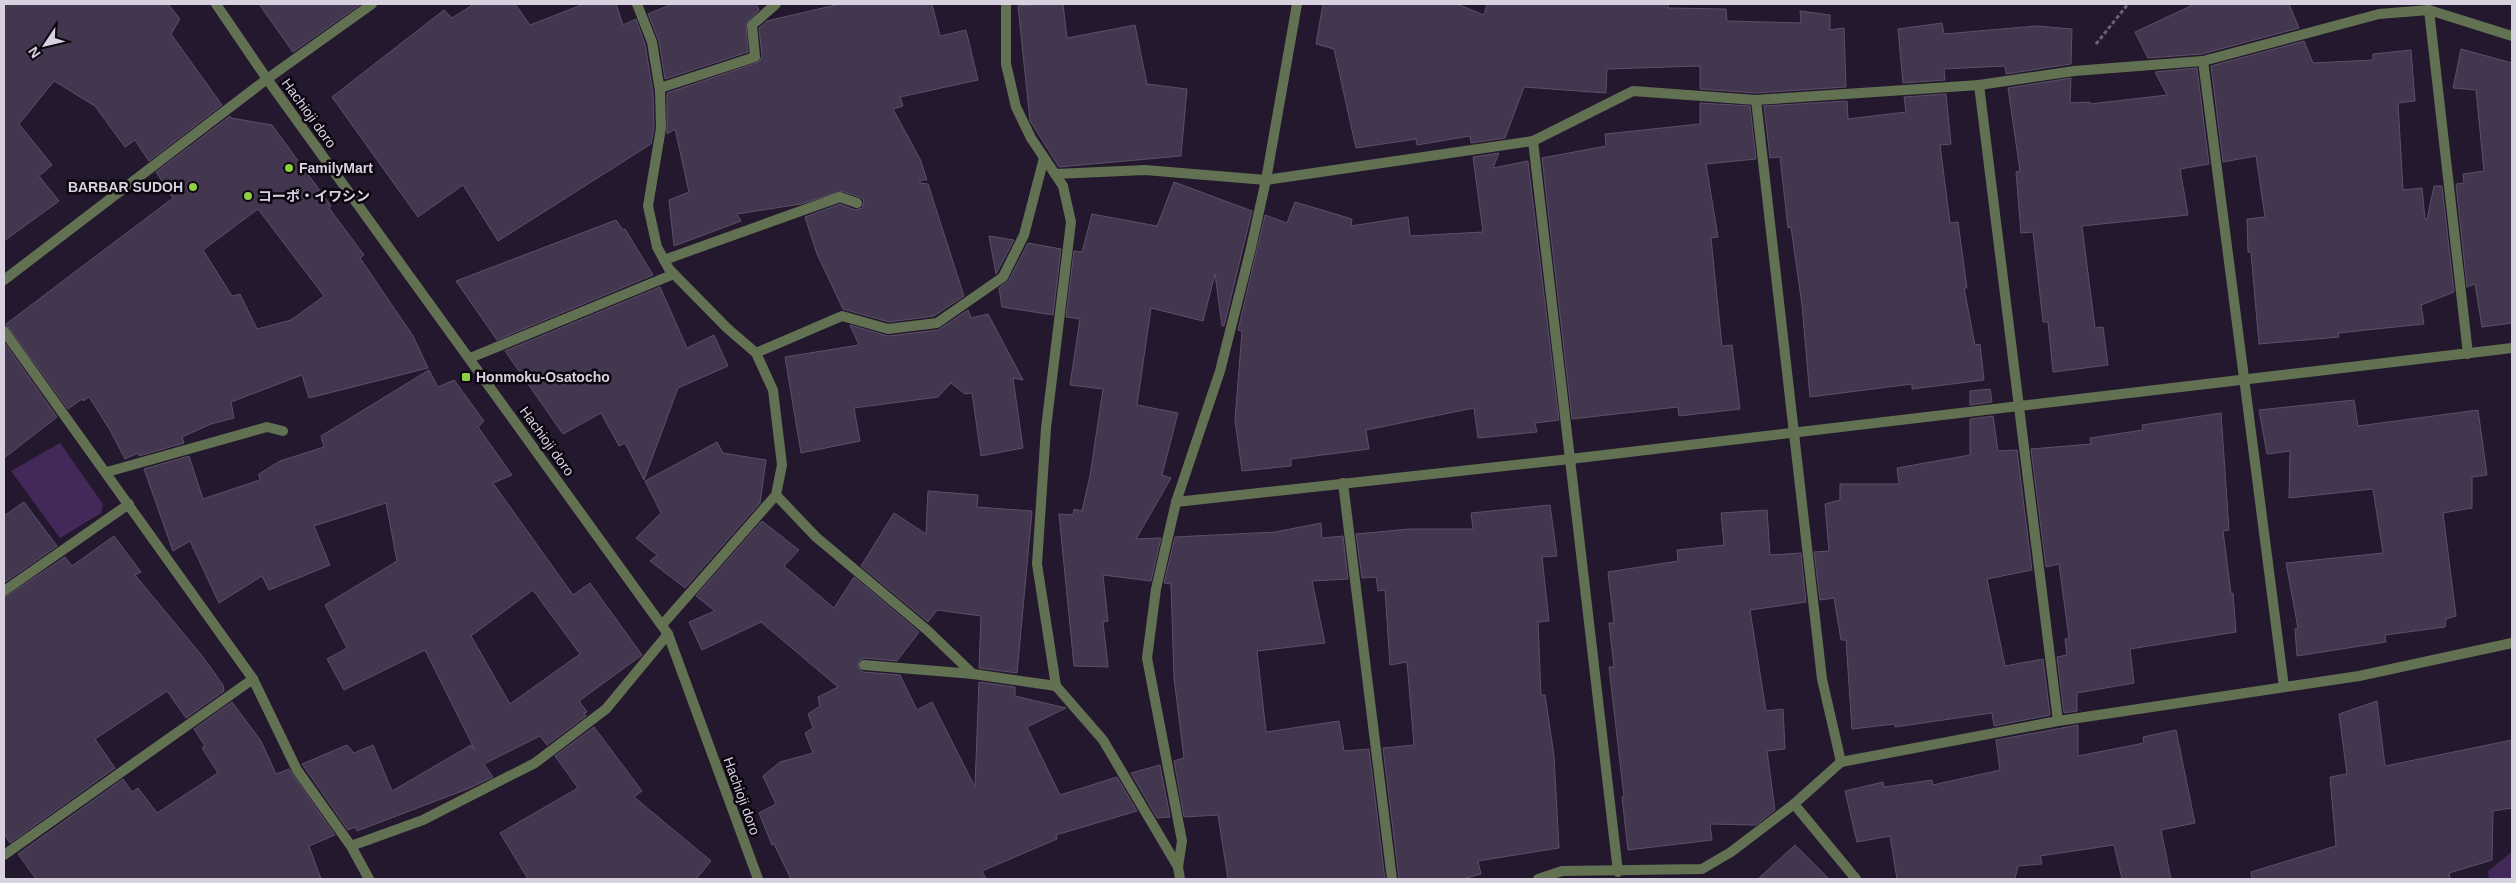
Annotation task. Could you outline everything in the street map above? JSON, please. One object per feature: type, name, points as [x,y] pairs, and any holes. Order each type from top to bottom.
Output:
[{"type":"street","name":"Hachioji doro","points":[[216,4],[267,79],[665,629],[758,879]]},
{"type":"street","points":[[4,280],[267,79],[372,4]]},
{"type":"street","points":[[351,846],[423,820],[536,763],[606,709],[665,629],[776,495],[782,466],[773,390],[756,353],[727,328],[674,274],[657,247],[648,206],[661,128],[660,88],[652,42],[637,4]]},
{"type":"street","points":[[660,88],[756,57],[752,25],[776,4]]},
{"type":"street","points":[[1006,4],[1006,64],[1016,107],[1031,138],[1063,186],[1071,222],[1046,428],[1037,564],[1056,686],[1103,740],[1178,867]]},
{"type":"street","points":[[1180,879],[1178,867],[1182,841],[1147,658],[1156,589],[1176,502],[1220,371],[1266,180],[1297,4]]},
{"type":"street","points":[[1055,174],[1145,170],[1266,180],[1533,141],[1633,91],[1756,100],[1979,85],[2074,71],[2203,61],[2379,14],[2429,10],[2512,36]]},
{"type":"street","points":[[2429,10],[2468,354]]},
{"type":"street","points":[[2203,61],[2284,687]]},
{"type":"street","points":[[1979,85],[2058,721]]},
{"type":"street","points":[[1756,100],[1822,679],[1842,762]]},
{"type":"street","points":[[1533,141],[1618,872]]},
{"type":"street","points":[[756,353],[842,316],[888,329],[937,323],[1003,277],[1024,235],[1044,158]]},
{"type":"street","points":[[664,260],[840,197],[857,202]]},
{"type":"street","points":[[470,358],[674,274]]},
{"type":"street","points":[[4,331],[253,679],[297,770],[351,846],[369,879]]},
{"type":"street","points":[[1176,502],[1570,460],[2512,348]]},
{"type":"street","points":[[106,472],[267,427],[283,431]]},
{"type":"street","points":[[1343,483],[1392,879]]},
{"type":"street","points":[[776,495],[816,537],[927,630],[973,674]]},
{"type":"street","points":[[4,591],[129,504]]},
{"type":"street","points":[[1538,879],[1562,871],[1618,872],[1702,869],[1731,852],[1794,804],[1842,762],[2058,721],[2360,676],[2512,643]]},
{"type":"street","points":[[864,665],[973,674],[1056,686]]},
{"type":"street","points":[[4,856],[253,679]]},
{"type":"street","points":[[1794,804],[1856,879]]},
{"type":"path","points":[[2074,71],[2128,4]]},
{"type":"shaded area","points":[[60,443],[103,504],[101,513],[60,538],[11,471]]},
{"type":"shaded area","points":[[2512,852],[2512,879],[2489,879],[2488,871]]},
{"type":"building","points":[[4,4],[168,4],[180,19],[171,34],[222,105],[149,161],[135,140],[125,147],[95,106],[54,81],[19,124],[52,165],[39,176],[59,201],[4,241]]},
{"type":"building","points":[[259,4],[361,4],[293,52]]},
{"type":"building","points":[[474,4],[515,4],[530,25],[584,4],[616,4],[623,25],[636,19],[645,44],[653,92],[654,128],[651,144],[498,241],[463,185],[418,217],[332,97],[444,10],[452,18]]},
{"type":"building","points":[[672,4],[756,4],[759,10],[746,23],[748,52],[665,79],[659,41],[648,14]]},
{"type":"building","points":[[840,4],[932,4],[940,36],[966,30],[978,80],[900,97],[903,106],[893,109],[920,159],[927,180],[920,180],[920,183],[928,184],[964,296],[934,316],[889,322],[843,309],[817,254],[805,217],[840,204],[855,210],[862,208],[864,202],[862,198],[842,191],[801,204],[737,214],[741,221],[674,246],[669,200],[689,192],[675,129],[667,134],[667,93],[759,62],[762,56],[759,28],[767,21]]},
{"type":"building","points":[[1063,4],[1067,38],[1135,25],[1147,84],[1187,89],[1181,156],[1059,167],[1030,121],[1018,6]]},
{"type":"building","points":[[1323,4],[1457,4],[1484,15],[1487,4],[1668,4],[1668,8],[1726,9],[1727,21],[1801,23],[1800,11],[1830,15],[1830,30],[1844,28],[1846,87],[1756,93],[1700,89],[1700,66],[1607,69],[1606,93],[1524,87],[1505,138],[1471,143],[1470,136],[1417,145],[1416,139],[1356,148],[1334,49],[1316,44]]},
{"type":"building","points":[[2195,4],[2289,4],[2299,28],[2202,54],[2148,58],[2135,32]]},
{"type":"building","points":[[1942,23],[1944,34],[2036,26],[2072,29],[2071,64],[2006,74],[2005,66],[1944,69],[1945,80],[1903,83],[1898,29]]},
{"type":"building","points":[[2304,41],[2313,63],[2373,60],[2373,54],[2411,50],[2415,101],[2398,103],[2403,190],[2422,188],[2425,219],[2427,219],[2434,186],[2442,186],[2454,292],[2421,305],[2424,324],[2338,333],[2339,337],[2259,344],[2251,252],[2248,252],[2247,219],[2265,217],[2256,156],[2223,162],[2211,66]]},
{"type":"building","points":[[2461,49],[2512,63],[2512,323],[2482,327],[2475,284],[2467,287],[2456,184],[2464,183],[2463,174],[2484,171],[2476,90],[2453,88]]},
{"type":"building","points":[[2197,68],[2209,164],[2180,169],[2188,215],[2082,226],[2095,328],[2103,327],[2108,365],[2053,372],[2048,322],[2043,322],[2033,232],[2021,233],[2016,172],[2020,171],[2008,88],[2071,78],[2070,103],[2090,102],[2090,104],[2167,95],[2155,72]]},
{"type":"building","points":[[1946,94],[1951,144],[1940,145],[1950,223],[1958,222],[1967,288],[1964,288],[1975,345],[1980,344],[1984,380],[1912,389],[1912,384],[1810,397],[1802,305],[1791,227],[1788,228],[1780,157],[1770,158],[1764,106],[1847,101],[1848,119],[1906,112],[1904,97]]},
{"type":"building","points":[[1700,103],[1750,106],[1756,159],[1706,164],[1718,237],[1711,238],[1722,346],[1732,345],[1740,409],[1679,416],[1678,407],[1572,419],[1542,158],[1606,146],[1605,134],[1700,124]]},
{"type":"building","points":[[230,116],[231,118],[272,125],[364,255],[360,258],[413,336],[428,368],[309,398],[302,375],[231,402],[234,418],[211,424],[182,437],[184,443],[139,456],[138,453],[125,459],[110,430],[89,397],[83,401],[82,399],[68,409],[6,324],[173,198],[156,172]],"holes":[[[258,209],[324,296],[291,320],[257,329],[240,294],[232,296],[203,250]]]},
{"type":"building","points":[[1499,153],[1493,168],[1528,161],[1559,420],[1535,423],[1537,432],[1478,438],[1474,408],[1366,430],[1369,449],[1291,459],[1291,466],[1242,471],[1235,420],[1242,331],[1238,330],[1265,215],[1287,223],[1295,202],[1352,219],[1351,226],[1408,217],[1410,236],[1483,232],[1473,157]]},
{"type":"building","points":[[1174,182],[1252,211],[1224,326],[1222,326],[1215,274],[1203,321],[1151,308],[1137,405],[1178,413],[1162,475],[1171,478],[1136,539],[1161,538],[1151,581],[1103,575],[1108,621],[1103,622],[1108,667],[1074,666],[1059,514],[1073,515],[1074,509],[1082,511],[1090,476],[1103,389],[1070,385],[1080,319],[1066,317],[1074,251],[1082,252],[1092,214],[1157,226]]},
{"type":"building","points":[[616,220],[623,230],[625,229],[653,275],[497,340],[456,281]]},
{"type":"building","points":[[989,236],[1014,240],[996,274]]},
{"type":"building","points":[[1028,243],[1061,249],[1053,315],[1002,307],[999,288],[1009,280]]},
{"type":"building","points":[[660,287],[687,348],[714,335],[728,366],[678,388],[644,480],[625,443],[619,446],[601,413],[563,434],[505,351]]},
{"type":"building","points":[[968,310],[971,318],[988,314],[1023,380],[1013,378],[1023,448],[981,456],[972,393],[965,394],[951,383],[938,397],[854,408],[860,441],[801,453],[785,357],[859,345],[850,325],[888,336],[938,330]]},
{"type":"building","points":[[4,342],[57,417],[4,458]]},
{"type":"building","points":[[429,370],[438,387],[454,380],[484,421],[478,427],[512,475],[493,483],[573,595],[590,583],[642,655],[579,701],[587,712],[584,713],[586,716],[547,745],[540,736],[484,764],[493,777],[470,788],[357,831],[355,827],[348,830],[302,764],[347,745],[354,753],[373,745],[392,791],[471,745],[475,750],[425,650],[344,690],[327,659],[347,648],[325,605],[397,561],[386,503],[314,526],[330,565],[269,590],[262,576],[219,603],[190,541],[173,551],[144,469],[189,456],[203,499],[260,480],[259,474],[280,461],[324,447],[321,436]],"holes":[[[533,590],[580,654],[510,704],[471,636]]]},
{"type":"building","points":[[1990,389],[1992,402],[1970,405],[1970,391]]},
{"type":"building","points":[[2354,400],[2358,426],[2478,410],[2487,475],[2472,477],[2472,508],[2443,513],[2456,616],[2446,619],[2445,627],[2385,635],[2386,642],[2297,656],[2295,629],[2298,628],[2286,563],[2383,553],[2373,489],[2289,498],[2290,451],[2267,454],[2259,410]]},
{"type":"building","points":[[2221,413],[2229,530],[2223,531],[2231,594],[2233,593],[2236,632],[2130,649],[2134,683],[2077,693],[2077,711],[2064,713],[2057,657],[2067,655],[2065,639],[2069,638],[2059,564],[2046,567],[2031,449],[2091,444],[2090,438],[2143,430],[2142,425]]},
{"type":"building","points":[[1993,416],[1998,451],[2017,450],[2032,570],[1987,579],[2005,666],[2043,659],[2050,715],[1994,726],[1992,713],[1895,727],[1895,724],[1852,729],[1846,640],[1841,640],[1834,598],[1820,600],[1814,552],[1829,551],[1825,504],[1840,500],[1840,484],[1899,484],[1897,468],[1970,455],[1970,419]]},
{"type":"building","points":[[717,442],[723,453],[766,460],[760,503],[685,588],[650,561],[657,555],[636,538],[661,513],[645,481]]},
{"type":"building","points":[[928,491],[978,495],[977,507],[1032,511],[1017,673],[979,668],[981,616],[937,610],[928,622],[861,566],[894,513],[926,534]]},
{"type":"building","points":[[24,502],[57,546],[4,583],[4,516]]},
{"type":"building","points":[[1550,505],[1557,556],[1542,557],[1549,621],[1538,622],[1541,695],[1545,695],[1554,756],[1559,848],[1478,861],[1481,874],[1463,879],[1399,879],[1383,748],[1414,745],[1407,662],[1390,665],[1385,590],[1378,591],[1376,577],[1362,578],[1356,534],[1409,529],[1473,529],[1471,513]]},
{"type":"building","points":[[1767,510],[1770,555],[1801,553],[1806,602],[1750,610],[1766,711],[1783,709],[1785,749],[1767,751],[1775,810],[1756,825],[1710,824],[1712,840],[1628,850],[1609,667],[1614,667],[1609,623],[1614,623],[1608,572],[1678,561],[1677,550],[1724,545],[1721,513]]},
{"type":"building","points":[[762,521],[799,550],[784,566],[834,608],[854,577],[919,632],[897,661],[864,658],[859,661],[858,667],[863,672],[900,675],[917,710],[932,702],[975,787],[979,682],[1015,687],[1015,696],[1066,708],[1027,727],[1060,795],[1117,777],[1137,811],[1056,835],[1057,839],[982,871],[986,879],[791,879],[774,844],[772,845],[759,813],[776,804],[763,776],[780,762],[813,753],[805,733],[813,728],[808,714],[820,706],[818,697],[838,687],[761,622],[702,650],[689,622],[715,611],[696,596]]},
{"type":"building","points":[[1321,523],[1322,538],[1343,536],[1348,579],[1312,581],[1325,643],[1257,651],[1266,732],[1339,721],[1344,751],[1369,749],[1385,879],[1228,879],[1218,815],[1184,817],[1174,761],[1184,758],[1174,678],[1171,584],[1164,583],[1175,537],[1275,532]]},
{"type":"building","points":[[114,536],[141,572],[135,575],[203,657],[223,685],[224,691],[186,718],[167,691],[95,739],[115,768],[10,843],[4,834],[4,598],[65,557],[72,566]]},
{"type":"building","points":[[2377,701],[2385,766],[2512,740],[2512,808],[2493,811],[2492,860],[2449,873],[2450,879],[2252,879],[2251,872],[2336,846],[2330,777],[2347,774],[2339,714]]},
{"type":"building","points":[[232,702],[261,741],[276,774],[289,769],[335,835],[309,846],[321,879],[36,879],[18,854],[123,779],[132,792],[138,788],[157,813],[218,773],[202,748],[205,746],[194,729]]},
{"type":"building","points":[[2078,725],[2078,756],[2144,743],[2143,737],[2176,730],[2195,823],[2161,830],[2171,879],[2122,879],[2114,845],[2040,856],[2042,864],[2018,866],[2015,879],[1897,879],[1890,836],[1857,842],[1845,791],[1883,782],[1884,787],[1932,780],[1933,785],[2000,770],[1996,740]]},
{"type":"building","points":[[594,727],[642,791],[634,797],[711,861],[696,879],[528,879],[500,833],[578,788],[555,756]]},
{"type":"building","points":[[1160,765],[1170,817],[1157,818],[1131,773]]},
{"type":"building","points":[[1795,845],[1829,879],[1758,879]]},
{"type":"place","name":"FamilyMart","points":[[289,168]]},
{"type":"place","name":"BARBAR SUDOH","points":[[193,187]]},
{"type":"place","name":"コーポ・イワシン","points":[[248,196]]},
{"type":"place","name":"Honmoku-Osatocho","points":[[466,377]]}]
